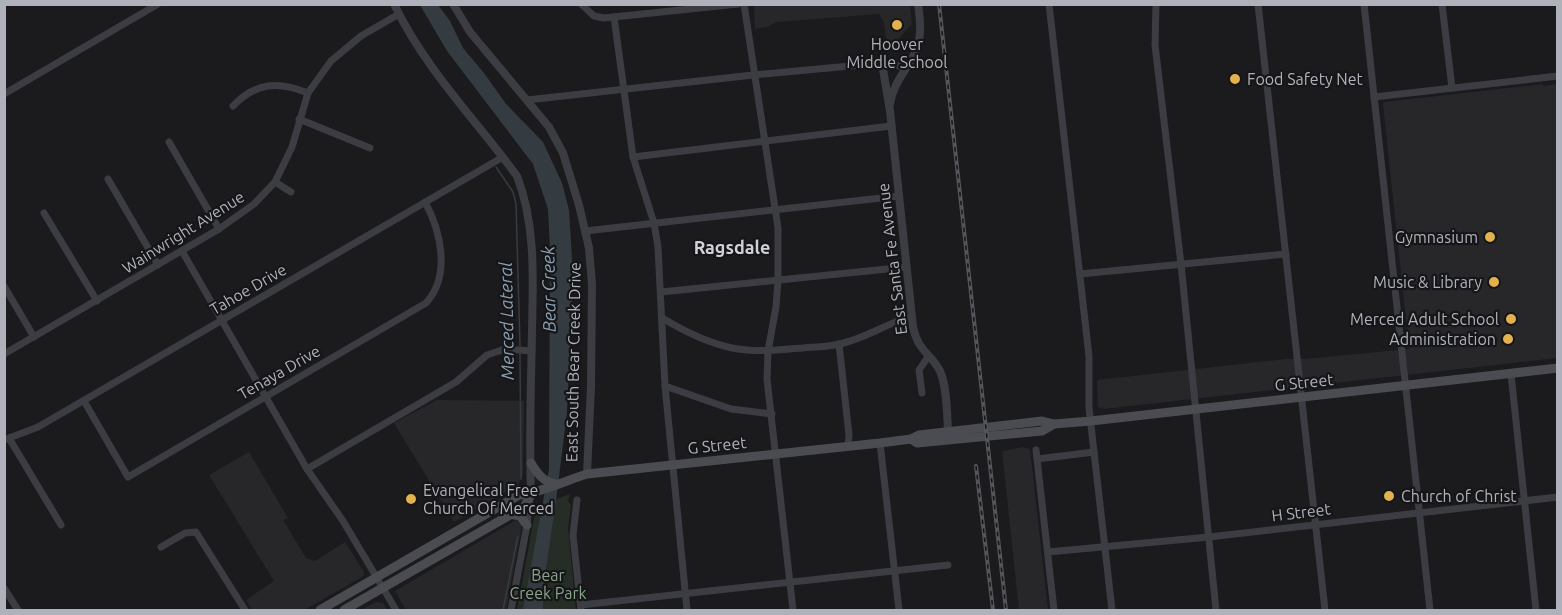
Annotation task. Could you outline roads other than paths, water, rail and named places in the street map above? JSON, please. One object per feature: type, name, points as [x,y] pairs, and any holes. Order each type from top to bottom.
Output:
[{"type":"main road","name":"G Street","points":[[320,610],[519,495],[535,493],[587,474],[880,443],[948,431],[1042,421],[1054,424],[1091,421],[1557,368]]},
{"type":"main road","name":"G Street","points":[[911,439],[917,442],[1042,431],[1054,424]]},
{"type":"main road","points":[[531,463],[540,476],[556,484]]},
{"type":"main road","name":"G Street","points":[[344,610],[524,507],[535,493]]},
{"type":"main road","points":[[510,514],[520,516],[527,525]]},
{"type":"street","points":[[4,94],[158,4]]},
{"type":"street","points":[[394,4],[444,84],[518,176],[529,212],[532,285],[525,350],[531,463],[535,493],[511,610]]},
{"type":"street","name":"East South Bear Creek Drive","points":[[453,4],[470,32],[549,127],[563,153],[585,231],[592,284],[587,474]]},
{"type":"street","points":[[581,4],[594,16],[604,18],[738,4]]},
{"type":"street","points":[[744,4],[753,75],[776,209],[778,279],[776,307],[768,351],[767,379],[793,610]]},
{"type":"street","name":"East Santa Fe Avenue","points":[[890,111],[893,92],[919,40],[921,28],[918,4]]},
{"type":"street","points":[[1049,4],[1080,274],[1090,371],[1089,400],[1112,610]]},
{"type":"street","points":[[1155,4],[1155,45],[1181,264],[1216,610]]},
{"type":"street","points":[[1258,4],[1324,610]]},
{"type":"street","points":[[1364,4],[1430,610]]},
{"type":"street","points":[[1442,4],[1452,88]]},
{"type":"street","name":"Wainwright Avenue","points":[[4,354],[219,229],[254,204],[275,182],[292,147],[308,93],[331,61],[362,36],[399,14]]},
{"type":"street","points":[[614,16],[633,157],[654,223],[658,247],[665,386],[687,610]]},
{"type":"street","points":[[527,100],[882,63],[905,67]]},
{"type":"street","name":"East Santa Fe Avenue","points":[[882,63],[890,111],[916,339],[941,375],[948,431]]},
{"type":"street","points":[[1374,97],[1557,76]]},
{"type":"street","points":[[233,106],[243,95],[271,85],[292,86],[308,93]]},
{"type":"street","points":[[299,119],[370,148]]},
{"type":"street","points":[[633,157],[891,126]]},
{"type":"street","points":[[169,142],[219,229]]},
{"type":"street","name":"Tahoe Drive","points":[[7,439],[38,428],[503,157]]},
{"type":"street","points":[[108,179],[158,265]]},
{"type":"street","points":[[275,182],[291,192]]},
{"type":"street","points":[[585,231],[899,196]]},
{"type":"street","name":"Tenaya Drive","points":[[84,401],[128,477],[426,303],[435,294],[439,282],[440,243],[434,218],[424,202]]},
{"type":"street","points":[[44,213],[97,301]]},
{"type":"street","points":[[182,251],[307,469],[343,521],[396,610]]},
{"type":"street","points":[[1080,274],[1286,254]]},
{"type":"street","points":[[661,292],[907,267]]},
{"type":"street","points":[[4,286],[34,337]]},
{"type":"street","points":[[662,318],[706,340],[746,350],[768,351],[839,345],[865,336],[897,320],[912,316]]},
{"type":"street","points":[[839,345],[849,435],[848,446]]},
{"type":"street","points":[[307,469],[456,382],[488,355],[505,349],[525,350]]},
{"type":"street","points":[[922,393],[920,367],[928,357]]},
{"type":"street","points":[[1511,374],[1536,610]]},
{"type":"street","points":[[665,386],[731,409],[772,414]]},
{"type":"street","points":[[7,439],[61,525]]},
{"type":"street","points":[[880,443],[899,610]]},
{"type":"street","points":[[1036,450],[1054,610]]},
{"type":"street","points":[[1037,459],[1094,452]]},
{"type":"street","name":"H Street","points":[[1048,552],[1209,537],[1557,497]]},
{"type":"street","points":[[577,500],[572,529],[581,608],[685,593],[948,565]]},
{"type":"street","points":[[161,547],[185,533],[196,532],[245,610]]},
{"type":"street","points":[[4,588],[18,610]]},
{"type":"waterway","name":"Merced Lateral","points":[[496,167],[513,192],[516,204],[520,346]]},
{"type":"waterway","name":"Merced Lateral","points":[[520,354],[521,479]]},
{"type":"waterway","name":"Merced Lateral","points":[[503,610],[518,536]]},
{"type":"railway","points":[[939,4],[1006,610]]},
{"type":"railway","points":[[976,466],[993,610]]},
{"type":"place","name":"Hoover Middle School","points":[[897,25]]},
{"type":"place","name":"Food Safety Net","points":[[1235,79]]},
{"type":"place","name":"Gymnasium","points":[[1490,237]]},
{"type":"place","name":"Music & Library","points":[[1494,282]]},
{"type":"place","name":"Merced Adult School","points":[[1511,319]]},
{"type":"place","name":"Administration","points":[[1508,339]]},
{"type":"place","name":"Church of Christ","points":[[1389,496]]},
{"type":"place","name":"Evangelical Free Church Of Merced","points":[[411,499]]},
{"type":"district","name":"Ragsdale","points":[[732,247]]},
{"type":"water label","name":"Bear Creek","points":[[548,289]]},
{"type":"park label","name":"Bear Creek Park","points":[[548,584]]}]
